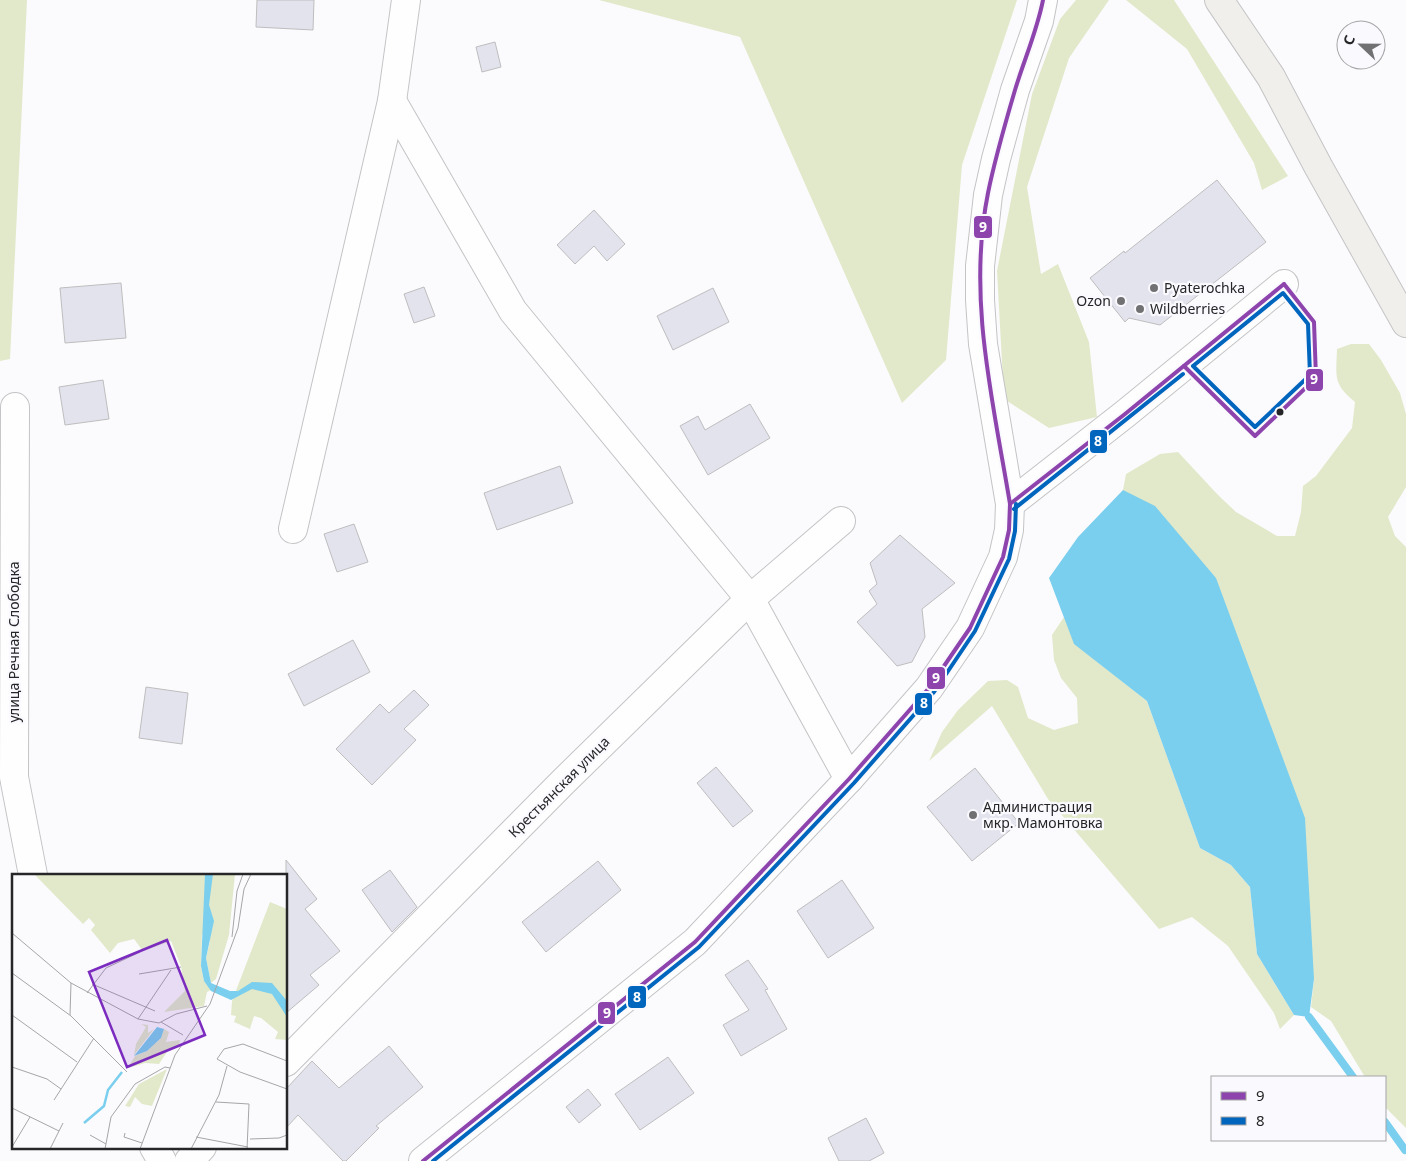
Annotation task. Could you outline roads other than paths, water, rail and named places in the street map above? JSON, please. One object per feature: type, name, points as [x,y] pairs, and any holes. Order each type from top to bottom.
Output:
[{"type":"main road","points":[[1219,0],[1271,77],[1318,166],[1406,323]]},
{"type":"street","points":[[293,529],[392,100],[406,0]]},
{"type":"street","points":[[423,1161],[695,942],[849,779],[929,688],[970,628],[1003,557],[1009,530],[1010,504],[983,344],[980,300],[980,266],[988,195],[996,159],[1016,90],[1044,7]]},
{"type":"street","points":[[392,100],[513,312],[750,600],[849,779]]},
{"type":"street","points":[[1010,504],[1125,414],[1284,284]]},
{"type":"street","name":"улица Речная Слободка","points":[[15,407],[14,777],[33,874]]},
{"type":"street","name":"Крестьянская улица","points":[[288,1060],[564,782],[750,600],[841,521]]},
{"type":"street","points":[[155,1148],[162,1161]]},
{"type":"street","points":[[189,1161],[201,1148]]},
{"type":"water","points":[[1123,490],[1155,506],[1216,578],[1305,818],[1314,979],[1309,1017],[1294,1015],[1257,954],[1250,887],[1231,865],[1200,848],[1147,701],[1074,644],[1049,578],[1078,537]]},
{"type":"waterway","points":[[1309,1017],[1352,1076]]},
{"type":"waterway","points":[[1386,1123],[1405,1150]]},
{"type":"place","name":"Pyaterochka","points":[[1154,288]]},
{"type":"place","name":"Ozon","points":[[1121,301]]},
{"type":"place","name":"Wildberries","points":[[1140,309]]},
{"type":"place","name":"Администрация мкр. Мамонтовка","points":[[973,815]]}]
